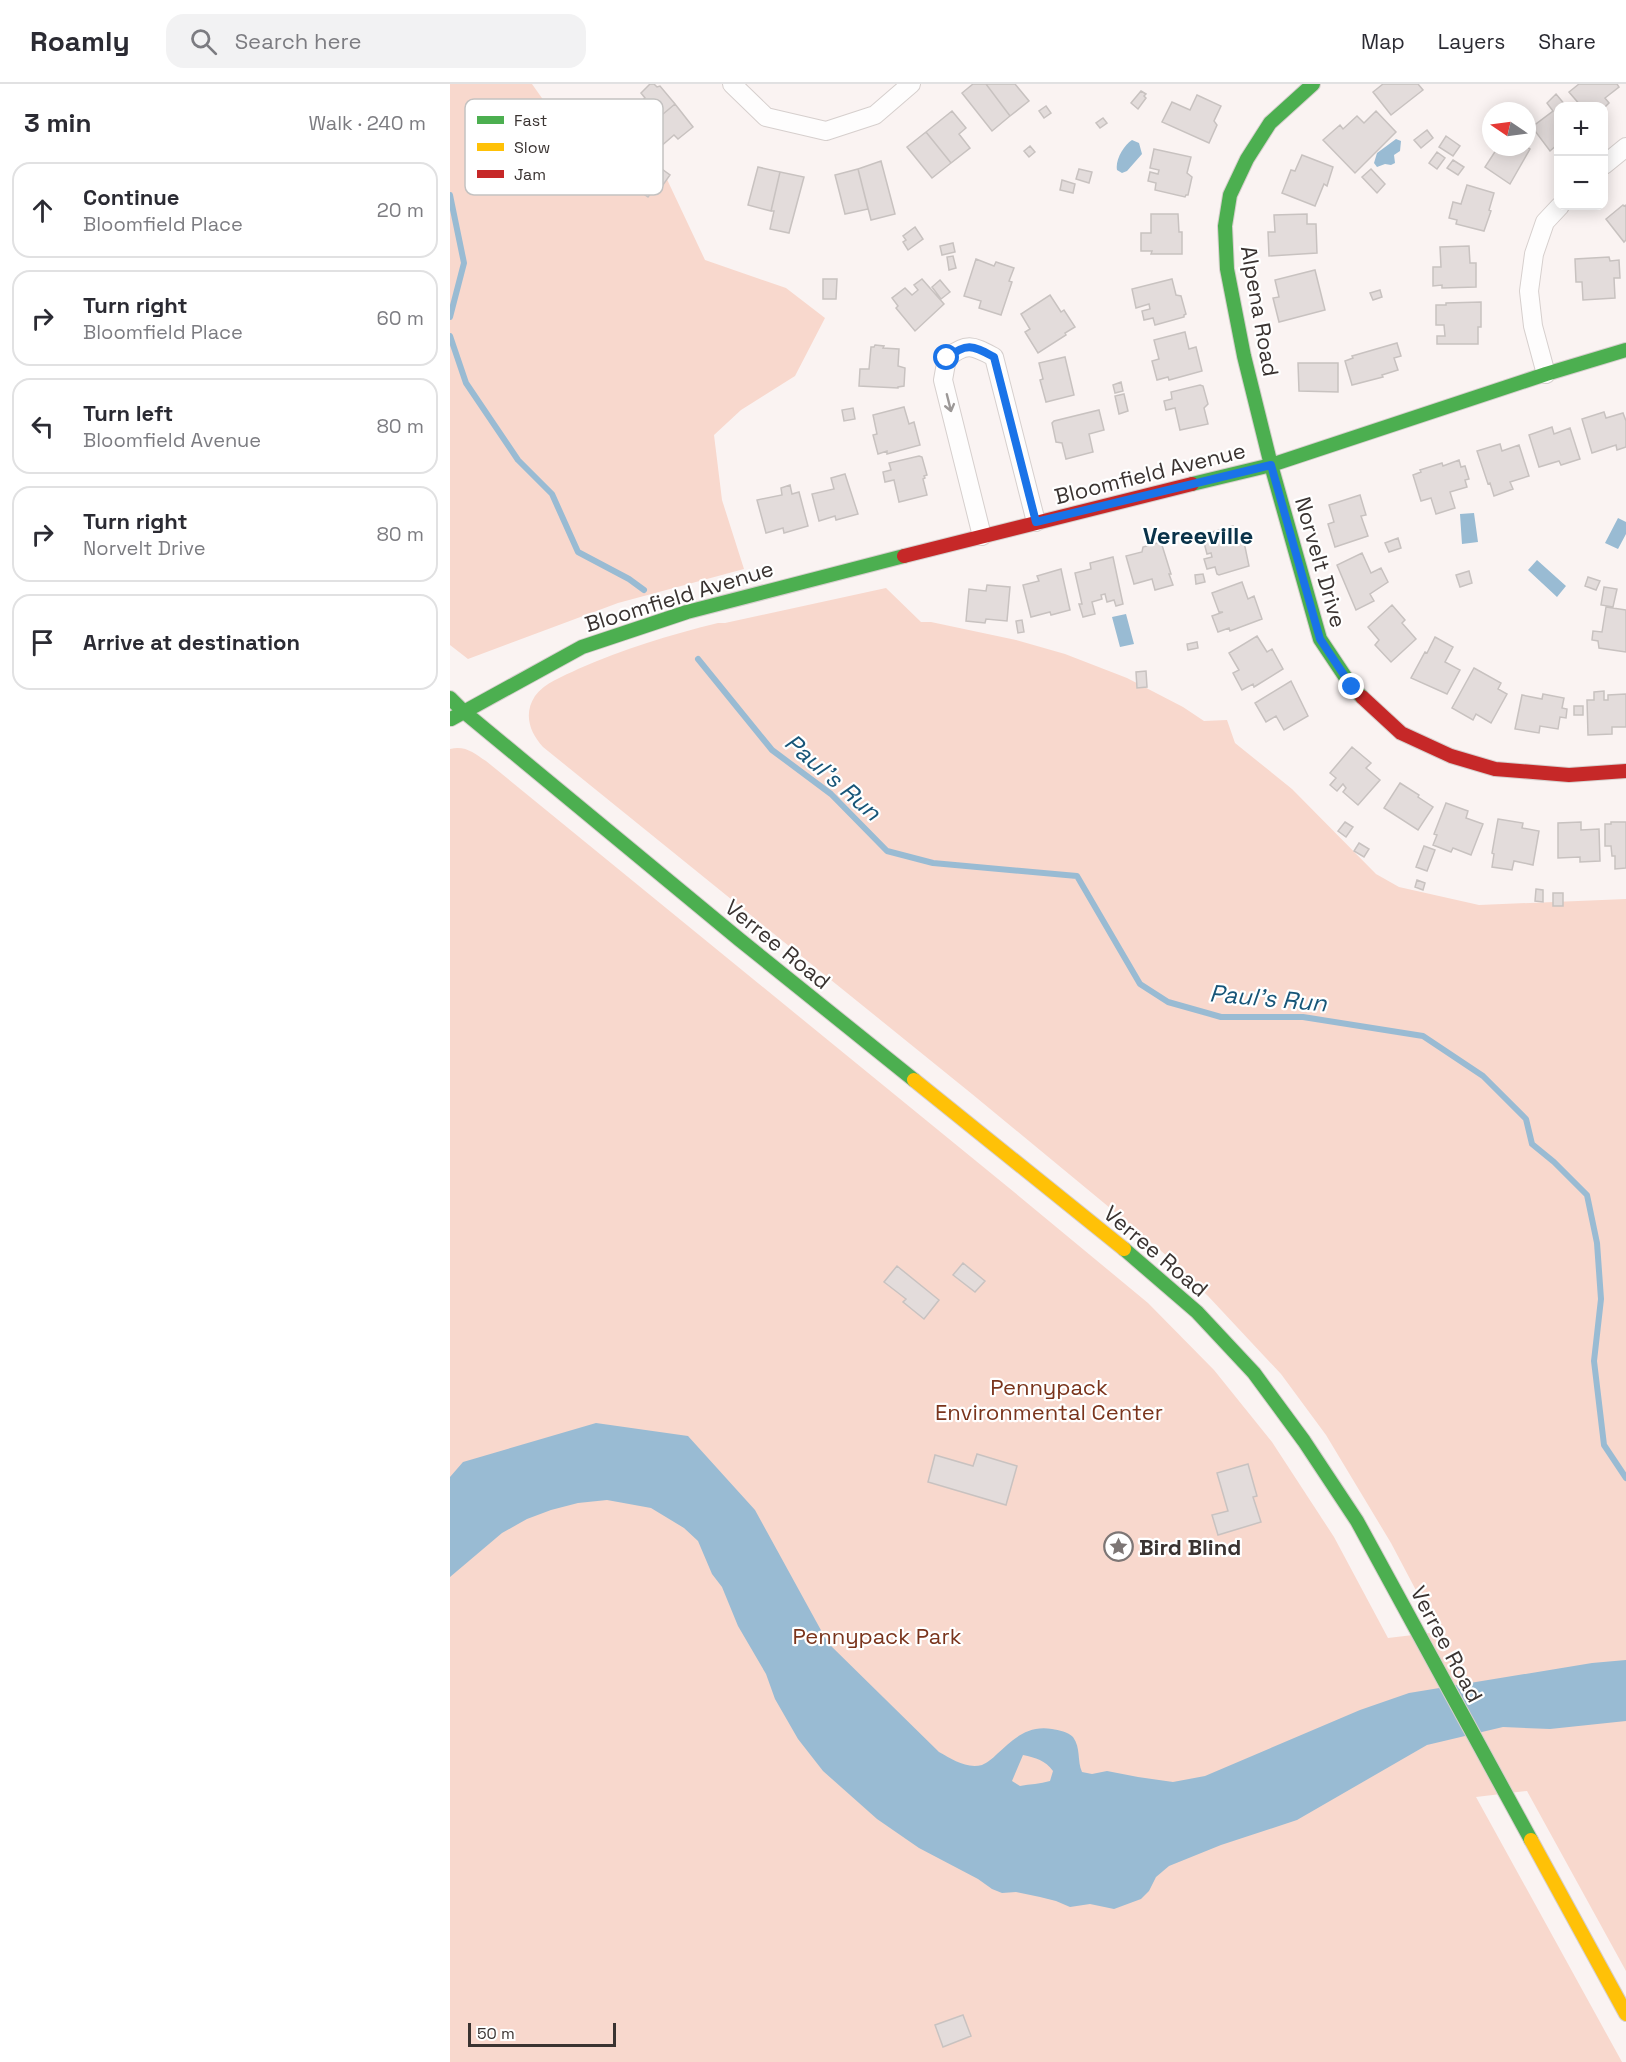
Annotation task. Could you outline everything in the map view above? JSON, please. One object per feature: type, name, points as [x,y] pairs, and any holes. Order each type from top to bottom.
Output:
[{"type":"street","points":[[732,84],[766,117],[826,131],[875,115],[911,84]]},
{"type":"street","name":"Alpena Road","points":[[1271,465],[1244,356],[1227,269],[1225,226],[1230,195],[1247,159],[1270,123],[1313,84]]},
{"type":"street","points":[[1608,162],[1626,147]]},
{"type":"street","points":[[1546,374],[1533,326],[1529,291],[1534,254],[1545,222],[1556,210]]},
{"type":"street","points":[[982,536],[943,380],[947,358],[959,348],[976,348],[994,357],[1036,522]]},
{"type":"street","name":"Bloomfield Avenue","points":[[450,720],[582,647],[659,621],[1036,522],[1271,465],[1546,374],[1626,350]]},
{"type":"street","name":"Norvelt Drive","points":[[1271,465],[1320,639],[1352,687],[1401,733],[1451,756],[1495,769],[1569,775],[1626,771]]},
{"type":"street","name":"Verree Road","points":[[450,698],[740,940],[1128,1252],[1197,1312],[1254,1373],[1304,1441],[1357,1521],[1626,2014]]},
{"type":"green space","points":[[450,84],[532,84],[543,99],[465,99],[465,195],[663,195],[664,173],[705,260],[786,288],[825,318],[795,376],[741,410],[714,435],[722,500],[744,569],[618,603],[468,659],[450,645]]},
{"type":"green space","name":"Pennypack Park","points":[[886,588],[921,622],[931,622],[1016,640],[1065,654],[1127,678],[1183,707],[1204,721],[1227,720],[1235,743],[1292,789],[1376,874],[1399,887],[1479,905],[1626,899],[1626,1971],[1527,1791],[1476,1797],[1622,2062],[450,2062],[450,749],[465,749],[486,761],[1148,1303],[1214,1370],[1272,1442],[1334,1537],[1388,1638],[1438,1632],[1391,1543],[1326,1435],[1281,1374],[1208,1296],[1167,1256],[972,1094],[543,747],[532,729],[529,710],[539,691],[555,680],[595,662],[647,643],[718,623]]},
{"type":"water","points":[[1396,139],[1401,141],[1400,151],[1394,155],[1395,163],[1377,167],[1374,163],[1377,153]]},
{"type":"water","points":[[1132,140],[1139,143],[1142,154],[1127,171],[1122,173],[1117,170],[1117,162],[1123,149]]},
{"type":"water","points":[[1474,513],[1478,542],[1462,544],[1460,514]]},
{"type":"water","points":[[1618,518],[1626,522],[1626,534],[1618,549],[1605,543]]},
{"type":"water","points":[[1537,560],[1566,586],[1557,597],[1528,570]]},
{"type":"water","points":[[1126,614],[1134,644],[1120,647],[1112,617]]},
{"type":"water","points":[[596,1423],[688,1436],[755,1510],[828,1643],[939,1752],[970,1766],[984,1764],[1015,1738],[1028,1731],[1043,1728],[1060,1731],[1073,1737],[1082,1772],[1092,1774],[1107,1771],[1173,1782],[1205,1776],[1360,1710],[1409,1693],[1592,1663],[1626,1660],[1626,1721],[1550,1729],[1503,1727],[1427,1745],[1297,1820],[1221,1845],[1169,1866],[1156,1877],[1149,1891],[1141,1899],[1114,1909],[1090,1904],[1070,1907],[1056,1901],[1016,1892],[1002,1893],[919,1848],[877,1819],[823,1771],[798,1739],[775,1699],[766,1674],[738,1626],[722,1587],[712,1574],[698,1541],[684,1528],[651,1508],[607,1500],[578,1503],[551,1510],[527,1519],[502,1533],[450,1577],[450,1477],[463,1462]],"holes":[[[1023,1755],[1047,1764],[1053,1771],[1050,1781],[1020,1786],[1012,1781]]]},
{"type":"building","points":[[650,84],[654,84],[657,87],[660,86],[675,104],[663,114],[663,99],[644,99],[641,93]]},
{"type":"building","points":[[973,84],[986,84],[1010,116],[992,131],[962,93]]},
{"type":"building","points":[[986,84],[1015,84],[1029,101],[1010,116]]},
{"type":"building","points":[[1383,84],[1418,84],[1423,90],[1391,115],[1373,92]]},
{"type":"building","points":[[1579,84],[1617,84],[1619,87],[1605,98],[1609,103],[1608,104],[1608,102],[1578,102],[1569,92]]},
{"type":"building","points":[[1141,91],[1146,94],[1144,96],[1146,98],[1138,109],[1131,103]]},
{"type":"building","points":[[1556,94],[1563,102],[1554,102],[1554,148],[1550,151],[1536,132],[1536,124],[1553,111],[1547,103]]},
{"type":"building","points":[[1197,95],[1221,106],[1214,121],[1217,125],[1209,143],[1162,122],[1172,102],[1190,110]]},
{"type":"building","points":[[675,104],[693,127],[678,139],[674,135],[663,145],[663,114]]},
{"type":"building","points":[[1046,106],[1051,113],[1044,118],[1039,111]]},
{"type":"building","points":[[952,111],[966,128],[959,134],[970,148],[951,163],[926,132]]},
{"type":"building","points":[[1376,111],[1396,132],[1355,173],[1323,140],[1340,125],[1343,129],[1357,116],[1364,123]]},
{"type":"building","points":[[1103,118],[1107,123],[1100,128],[1096,123]]},
{"type":"building","points":[[1427,130],[1433,138],[1421,148],[1414,140]]},
{"type":"building","points":[[926,132],[951,163],[932,178],[907,147]]},
{"type":"building","points":[[1446,136],[1460,146],[1453,156],[1439,147]]},
{"type":"building","points":[[1030,146],[1035,152],[1029,157],[1024,151]]},
{"type":"building","points":[[1154,149],[1191,157],[1187,173],[1192,177],[1188,195],[1185,197],[1155,190],[1156,183],[1148,181],[1150,172],[1158,174],[1159,170],[1150,168]]},
{"type":"building","points":[[1437,152],[1445,158],[1437,169],[1429,163]]},
{"type":"building","points":[[1302,155],[1333,167],[1327,186],[1324,184],[1315,206],[1282,193],[1291,170],[1295,171]]},
{"type":"building","points":[[1492,156],[1526,156],[1510,184],[1485,167]]},
{"type":"building","points":[[1453,160],[1464,167],[1458,175],[1447,168]]},
{"type":"building","points":[[881,161],[895,214],[871,220],[858,169]]},
{"type":"building","points":[[758,167],[780,172],[771,211],[748,205]]},
{"type":"building","points":[[858,169],[868,209],[845,214],[835,175]]},
{"type":"building","points":[[1079,169],[1092,172],[1089,183],[1076,179]]},
{"type":"building","points":[[1371,169],[1385,184],[1377,193],[1362,177]]},
{"type":"building","points":[[663,170],[670,175],[663,185]]},
{"type":"building","points":[[780,172],[804,177],[789,233],[770,229],[774,211],[771,211]]},
{"type":"building","points":[[1062,180],[1075,184],[1073,193],[1060,190]]},
{"type":"building","points":[[1467,185],[1494,193],[1484,231],[1456,224],[1457,220],[1449,218],[1453,202],[1461,204]]},
{"type":"building","points":[[1626,205],[1626,240],[1624,242],[1606,219]]},
{"type":"building","points":[[1151,214],[1178,214],[1179,232],[1182,232],[1182,254],[1151,254],[1152,251],[1141,251],[1141,233],[1151,233]]},
{"type":"building","points":[[1307,214],[1307,224],[1316,224],[1317,253],[1269,256],[1268,232],[1275,232],[1274,215]]},
{"type":"building","points":[[915,227],[923,239],[908,250],[903,242],[906,240],[903,236]]},
{"type":"building","points":[[953,243],[955,252],[942,255],[940,246]]},
{"type":"building","points":[[1469,246],[1470,263],[1476,263],[1476,287],[1433,286],[1433,267],[1441,267],[1440,247]]},
{"type":"building","points":[[953,256],[956,268],[949,270],[947,257]]},
{"type":"building","points":[[1609,257],[1610,261],[1619,260],[1620,278],[1614,278],[1615,298],[1583,300],[1582,282],[1576,282],[1575,259]]},
{"type":"building","points":[[976,259],[994,266],[996,262],[1014,268],[1009,281],[1012,282],[1001,315],[979,308],[981,301],[964,296]]},
{"type":"building","points":[[1315,270],[1325,310],[1279,322],[1273,298],[1279,297],[1275,280]]},
{"type":"building","points":[[823,279],[837,279],[836,299],[823,299]]},
{"type":"building","points":[[922,279],[944,304],[915,331],[896,308],[898,306],[892,298],[905,288],[912,295],[918,290],[914,285]]},
{"type":"building","points":[[1172,279],[1176,295],[1181,296],[1186,314],[1184,317],[1155,325],[1153,318],[1144,320],[1142,311],[1150,309],[1149,304],[1136,308],[1132,289]]},
{"type":"building","points":[[940,280],[950,292],[941,299],[932,287]]},
{"type":"building","points":[[1380,290],[1382,297],[1373,300],[1370,293]]},
{"type":"building","points":[[1050,295],[1075,327],[1038,353],[1025,332],[1030,329],[1021,314]]},
{"type":"building","points":[[1481,302],[1478,344],[1437,344],[1437,336],[1445,336],[1444,325],[1436,325],[1436,305]]},
{"type":"building","points":[[1185,332],[1189,349],[1196,347],[1202,371],[1169,380],[1168,377],[1157,380],[1152,361],[1159,359],[1154,340]]},
{"type":"building","points":[[1397,343],[1401,356],[1394,358],[1398,370],[1382,375],[1383,377],[1352,385],[1345,361],[1353,358],[1352,356]]},
{"type":"building","points":[[875,345],[899,349],[898,366],[905,368],[904,386],[898,388],[859,386],[860,369],[869,369],[871,347]]},
{"type":"building","points":[[1065,357],[1074,395],[1046,402],[1040,380],[1043,379],[1039,363]]},
{"type":"building","points":[[1298,363],[1338,363],[1338,392],[1299,391]]},
{"type":"building","points":[[1121,382],[1123,391],[1115,393],[1113,385]]},
{"type":"building","points":[[1203,386],[1208,404],[1204,408],[1208,424],[1180,430],[1175,408],[1166,410],[1164,401],[1172,399],[1171,392]]},
{"type":"building","points":[[1124,394],[1128,411],[1119,414],[1115,396]]},
{"type":"building","points":[[904,407],[909,424],[914,422],[920,445],[887,454],[887,451],[878,454],[873,435],[877,434],[873,415]]},
{"type":"building","points":[[853,408],[855,419],[844,421],[842,410]]},
{"type":"building","points":[[1099,410],[1104,430],[1089,434],[1093,452],[1066,459],[1062,443],[1056,442],[1052,423]]},
{"type":"building","points":[[1604,412],[1606,418],[1623,413],[1626,421],[1626,447],[1617,450],[1616,445],[1592,453],[1582,419]]},
{"type":"building","points":[[1552,427],[1554,434],[1570,428],[1580,459],[1561,465],[1559,461],[1539,467],[1529,435]]},
{"type":"building","points":[[1500,444],[1502,451],[1519,445],[1529,476],[1510,482],[1513,489],[1494,496],[1477,451]]},
{"type":"building","points":[[922,457],[927,475],[923,479],[927,495],[899,502],[894,480],[885,482],[883,472],[891,470],[889,463]]},
{"type":"building","points":[[1459,460],[1461,467],[1465,466],[1469,479],[1465,480],[1467,487],[1450,492],[1455,508],[1436,514],[1431,498],[1421,501],[1413,475],[1421,472],[1420,470],[1442,463],[1443,466]]},
{"type":"building","points":[[845,474],[858,514],[836,520],[835,516],[819,521],[812,494],[834,489],[831,478]]},
{"type":"building","points":[[790,485],[792,494],[799,492],[808,526],[784,533],[783,528],[766,533],[757,500],[782,495],[781,488]]},
{"type":"building","points":[[1360,495],[1366,515],[1361,516],[1368,536],[1335,547],[1328,524],[1334,522],[1329,505]]},
{"type":"building","points":[[1233,526],[1238,544],[1244,542],[1249,566],[1219,575],[1215,567],[1207,569],[1204,559],[1212,557],[1211,553],[1207,554],[1202,535]]},
{"type":"building","points":[[1398,538],[1401,548],[1389,552],[1385,543]]},
{"type":"building","points":[[1161,542],[1173,585],[1155,590],[1152,579],[1134,584],[1126,556],[1142,552],[1143,547]]},
{"type":"building","points":[[1362,553],[1371,573],[1381,568],[1388,582],[1370,594],[1374,601],[1356,610],[1337,565]]},
{"type":"building","points":[[1113,557],[1123,604],[1116,606],[1114,600],[1107,602],[1105,594],[1101,595],[1102,599],[1092,602],[1095,614],[1083,617],[1075,573],[1091,569],[1090,563]]},
{"type":"building","points":[[1061,569],[1070,610],[1031,617],[1023,585],[1039,581],[1037,576]]},
{"type":"building","points":[[1469,571],[1472,583],[1460,587],[1456,575]]},
{"type":"building","points":[[1203,574],[1205,582],[1196,584],[1195,575]]},
{"type":"building","points":[[1588,577],[1600,581],[1596,590],[1585,586]]},
{"type":"building","points":[[1242,582],[1248,599],[1254,596],[1262,619],[1230,631],[1229,628],[1218,632],[1212,616],[1223,612],[1219,612],[1212,593]]},
{"type":"building","points":[[987,585],[1010,587],[1007,621],[986,619],[985,623],[966,621],[969,589],[986,591]]},
{"type":"building","points":[[1604,587],[1617,589],[1613,607],[1601,605]]},
{"type":"building","points":[[1392,605],[1405,620],[1402,623],[1416,639],[1391,662],[1375,645],[1379,640],[1368,627]]},
{"type":"building","points":[[1606,607],[1626,610],[1626,652],[1599,648],[1598,641],[1592,640],[1593,631],[1602,632]]},
{"type":"building","points":[[1022,620],[1024,632],[1018,633],[1016,621]]},
{"type":"building","points":[[1257,636],[1267,652],[1272,649],[1283,669],[1254,687],[1253,684],[1242,690],[1233,673],[1239,670],[1229,653]]},
{"type":"building","points":[[1435,637],[1453,647],[1445,662],[1460,670],[1447,694],[1411,678]]},
{"type":"building","points":[[1197,642],[1198,648],[1188,650],[1187,644]]},
{"type":"building","points":[[1474,668],[1501,683],[1498,689],[1507,694],[1491,723],[1476,714],[1473,720],[1452,708]]},
{"type":"building","points":[[1146,671],[1147,687],[1137,688],[1136,672]]},
{"type":"building","points":[[1291,681],[1308,716],[1284,730],[1276,716],[1266,722],[1255,703]]},
{"type":"building","points":[[1604,691],[1604,700],[1608,700],[1608,695],[1626,694],[1626,727],[1612,727],[1612,734],[1588,735],[1587,700],[1594,700],[1594,692]]},
{"type":"building","points":[[1543,694],[1564,698],[1562,708],[1567,709],[1566,718],[1560,717],[1558,729],[1540,726],[1539,733],[1515,729],[1522,695],[1542,699]]},
{"type":"building","points":[[1574,706],[1583,706],[1583,715],[1574,715]]},
{"type":"building","points":[[1352,747],[1371,763],[1366,768],[1380,780],[1358,805],[1343,792],[1346,788],[1343,784],[1337,791],[1330,785],[1336,778],[1330,773]]},
{"type":"building","points":[[1400,783],[1433,807],[1418,830],[1384,808]]},
{"type":"building","points":[[1446,803],[1468,811],[1466,818],[1483,824],[1471,855],[1453,848],[1451,852],[1433,845],[1437,835],[1434,834]]},
{"type":"building","points":[[1498,819],[1523,823],[1522,828],[1539,831],[1533,865],[1514,861],[1512,870],[1492,867]]},
{"type":"building","points":[[1345,822],[1353,827],[1346,837],[1338,831]]},
{"type":"building","points":[[1581,822],[1581,830],[1599,829],[1600,861],[1580,862],[1580,857],[1558,858],[1558,823]]},
{"type":"building","points":[[1611,822],[1626,822],[1626,868],[1615,869],[1615,856],[1612,856],[1611,846],[1605,846],[1605,824],[1611,824]]},
{"type":"building","points":[[1359,843],[1369,849],[1364,857],[1354,851]]},
{"type":"building","points":[[1424,846],[1435,850],[1427,871],[1416,867]]},
{"type":"building","points":[[1417,880],[1425,883],[1423,890],[1415,887]]},
{"type":"building","points":[[1536,889],[1543,890],[1543,902],[1535,901]]},
{"type":"building","points":[[1553,893],[1563,893],[1563,906],[1553,906]]},
{"type":"building","points":[[963,1263],[985,1281],[975,1292],[953,1275]]},
{"type":"building","points":[[897,1266],[939,1300],[924,1319],[903,1302],[906,1299],[884,1282]]},
{"type":"building","points":[[977,1454],[1017,1466],[1006,1505],[928,1482],[935,1455],[973,1466]]},
{"type":"building","points":[[1248,1464],[1257,1496],[1253,1497],[1261,1522],[1218,1535],[1212,1515],[1228,1511],[1217,1473]]},
{"type":"building","points":[[963,2015],[971,2036],[943,2047],[935,2025]]},
{"type":"waterway","name":"Paul's Run","points":[[450,195],[464,263],[450,317]]},
{"type":"waterway","name":"Paul's Run","points":[[450,336],[466,383],[518,460],[552,494],[578,552],[629,579],[644,590]]},
{"type":"waterway","name":"Paul's Run","points":[[698,659],[772,750],[831,794],[887,851],[933,863],[1077,876],[1140,984],[1168,1002],[1221,1017],[1303,1017],[1423,1036],[1483,1076],[1526,1119],[1532,1144],[1587,1195],[1597,1243],[1601,1299],[1594,1361],[1604,1445],[1626,1478]]},
{"type":"traffic: fast","points":[[1313,84],[1270,123],[1247,159],[1230,195],[1225,226],[1227,269],[1244,356],[1271,465],[1320,639],[1352,687],[1362,697]]},
{"type":"traffic: fast","points":[[1192,484],[1271,465],[1546,374],[1626,350]]},
{"type":"traffic: fast","points":[[451,719],[582,647],[687,612],[904,556]]},
{"type":"traffic: fast","points":[[450,698],[740,940],[914,1080]]},
{"type":"traffic: fast","points":[[1124,1249],[1197,1312],[1254,1373],[1304,1441],[1357,1521],[1531,1840]]},
{"type":"traffic: slow","points":[[914,1080],[1124,1249]]},
{"type":"traffic: slow","points":[[1531,1840],[1626,2014]]},
{"type":"traffic: jam","points":[[904,556],[1192,484]]},
{"type":"traffic: jam","points":[[1362,697],[1401,733],[1451,756],[1495,769],[1569,775],[1626,771]]},
{"type":"place","name":"Bird Blind","points":[[1118,1547]]},
{"type":"district","name":"Vereeville","points":[[1198,535]]},
{"type":"route","points":[[947,358],[959,348],[976,348],[994,357],[1036,522],[1271,465],[1320,639],[1352,687]]},
{"type":"park label","name":"Pennypack Environmental Center","points":[[1049,1400]]}]
